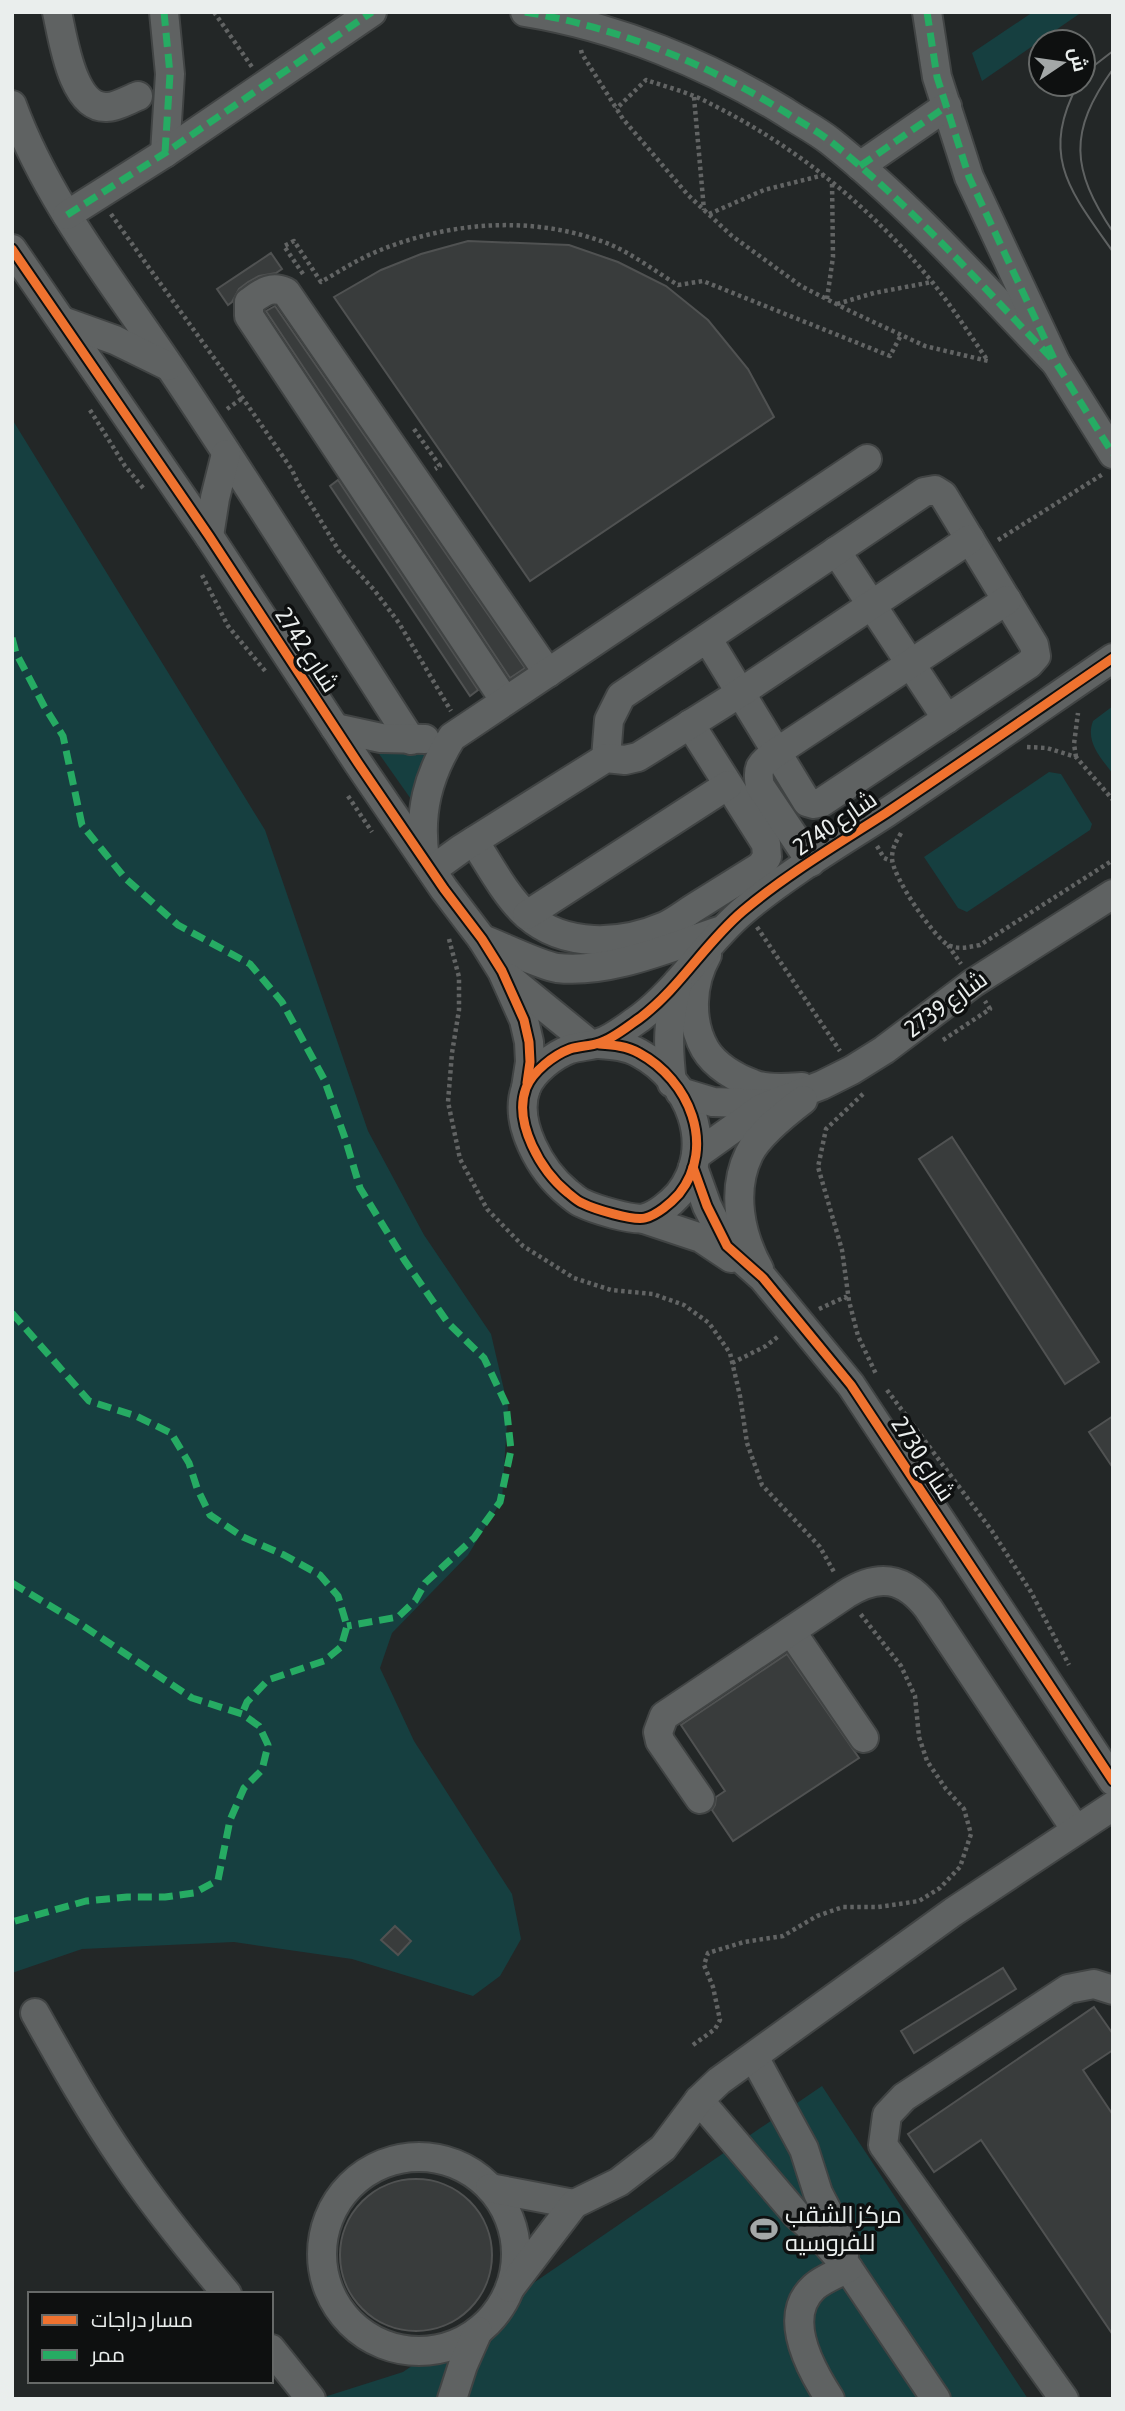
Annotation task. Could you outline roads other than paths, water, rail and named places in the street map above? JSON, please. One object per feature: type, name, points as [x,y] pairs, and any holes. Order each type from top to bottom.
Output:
[{"type":"street","points":[[57,12],[80,94],[92,105],[108,107],[138,96]]},
{"type":"street","points":[[164,12],[170,74],[165,153]]},
{"type":"street","points":[[67,215],[165,153],[372,12]]},
{"type":"street","points":[[525,12],[573,22],[691,62],[773,104],[828,139],[903,203],[1056,363]]},
{"type":"street","points":[[927,12],[937,78],[970,177],[1056,363],[1113,454]]},
{"type":"street","points":[[12,104],[23,135],[67,215],[170,368],[411,740]]},
{"type":"street","points":[[860,166],[947,106]]},
{"type":"street","name":"شارع 2742","points":[[12,249],[502,971],[524,1020],[529,1042],[530,1062],[526,1088]]},
{"type":"street","points":[[505,701],[249,316],[249,302],[269,288],[286,292],[548,673]]},
{"type":"street","points":[[62,321],[115,340],[170,368]]},
{"type":"street","points":[[209,536],[226,454]]},
{"type":"street","points":[[867,459],[456,734],[438,761],[428,787],[422,824],[429,866],[606,758],[625,760],[638,757],[873,605],[974,546]]},
{"type":"street","points":[[606,758],[609,720],[621,696],[707,638],[836,551],[924,492],[935,490],[943,495],[1034,645],[1036,656],[1030,664],[822,802],[814,804],[807,802],[707,638]]},
{"type":"street","points":[[836,551],[947,719]]},
{"type":"street","points":[[811,862],[760,786],[757,773],[761,765],[1007,600]]},
{"type":"street","name":"شارع 2740","points":[[595,1044],[644,1014],[745,909],[1113,659]]},
{"type":"street","points":[[474,841],[527,915],[549,929],[576,939],[605,940],[666,925],[761,866],[767,857],[766,845],[690,724]]},
{"type":"street","points":[[335,728],[381,738],[411,740],[456,734]]},
{"type":"street","points":[[527,915],[728,785]]},
{"type":"street","name":"شارع 2739","points":[[695,1161],[762,1108],[822,1085],[858,1081],[884,1050],[973,983],[1113,894]]},
{"type":"street","points":[[482,939],[556,968],[582,968],[627,961],[722,930]]},
{"type":"street","points":[[722,930],[700,967],[694,988],[695,1020],[706,1050],[728,1072],[756,1086],[788,1088],[822,1085]]},
{"type":"street","name":"شارع 2742","points":[[502,971],[526,994],[595,1044]]},
{"type":"street","name":"شارع 2740","points":[[676,1087],[667,1046],[668,1026],[678,979]]},
{"type":"street","points":[[595,1044],[636,1051],[653,1061],[676,1087],[691,1110],[696,1126],[695,1161],[685,1186],[671,1203],[644,1219],[611,1213],[580,1203],[560,1186],[537,1159],[524,1126],[526,1088],[538,1071],[553,1058],[571,1049],[595,1044]]},
{"type":"street","points":[[763,1278],[748,1249],[740,1217],[741,1185],[749,1153],[768,1130],[822,1085]]},
{"type":"street","name":"شارع 2739","points":[[676,1087],[713,1102],[774,1104]]},
{"type":"street","name":"شارع 2730","points":[[695,1161],[707,1206],[727,1246],[763,1278],[851,1385],[1113,1781]]},
{"type":"street","name":"شارع 2730","points":[[644,1219],[701,1238],[763,1278]]},
{"type":"street","points":[[700,1798],[660,1741],[658,1732],[664,1716],[846,1594],[862,1584],[881,1580],[900,1583],[916,1593],[1076,1830]]},
{"type":"street","points":[[791,1631],[864,1738]]},
{"type":"street","points":[[510,2288],[516,2253],[509,2217],[490,2188],[463,2168],[430,2158],[396,2160],[364,2174],[338,2200],[324,2234],[323,2271],[336,2305],[347,2320],[376,2342],[402,2350],[429,2351],[463,2341],[492,2319],[510,2288],[574,2204],[619,2182],[663,2148],[699,2100],[719,2081],[953,1912],[1113,1806]]},
{"type":"street","points":[[1064,2399],[883,2145],[887,2115],[904,2097],[1068,1989],[1094,1984],[1113,1990]]},
{"type":"street","points":[[35,2013],[77,2089],[125,2162],[176,2232],[225,2292]]},
{"type":"street","points":[[754,2057],[804,2148],[815,2185],[839,2236],[848,2268]]},
{"type":"street","points":[[699,2100],[848,2268],[936,2399]]},
{"type":"street","points":[[786,2201],[815,2185]]},
{"type":"street","points":[[490,2188],[574,2204]]},
{"type":"street","points":[[830,2399],[819,2383],[804,2349],[799,2325],[801,2306],[814,2288],[848,2268]]},
{"type":"street","points":[[452,2399],[478,2332]]},
{"type":"street","points":[[273,2351],[312,2399]]},
{"type":"tram line","points":[[1097,63],[1113,51]]},
{"type":"tram line","points":[[1113,69],[1088,112],[1080,150],[1089,189],[1113,232]]},
{"type":"tram line","points":[[1072,98],[1061,133],[1065,173],[1084,211],[1113,252]]},
{"type":"place","name":"مركز الشقب للفروسيه","points":[[764,2229]]}]
